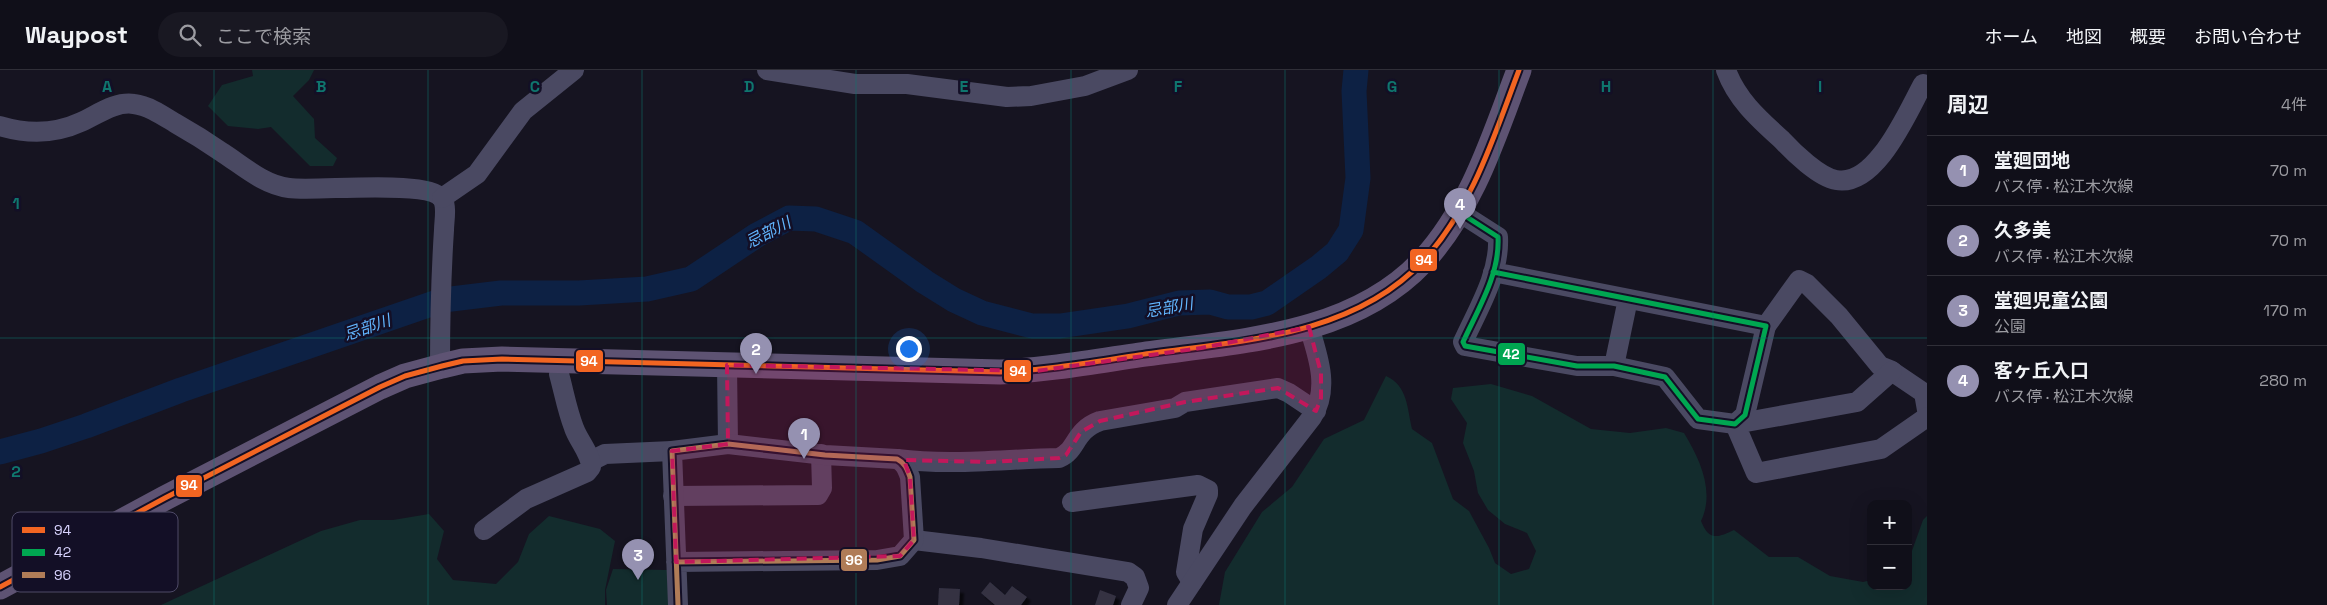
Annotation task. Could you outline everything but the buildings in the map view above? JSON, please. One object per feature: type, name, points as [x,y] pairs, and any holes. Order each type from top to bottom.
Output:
[{"type":"main road","points":[[143,512],[405,376],[463,361],[502,359],[1000,372],[1036,371],[1201,348],[1309,327],[1347,312],[1396,283],[1422,261],[1459,212],[1480,170],[1519,70]]},
{"type":"main road","points":[[0,587],[12,581]]},
{"type":"street","points":[[442,198],[477,174],[523,111],[574,70]]},
{"type":"street","points":[[767,70],[855,84],[908,84],[1007,97],[1032,96],[1085,86],[1128,70]]},
{"type":"street","points":[[1726,70],[1732,87],[1743,102],[1793,151],[1825,176],[1847,181],[1858,176],[1878,159],[1889,145],[1922,84]]},
{"type":"street","points":[[0,126],[30,133],[55,130],[80,123],[110,108],[132,104],[158,113],[258,176],[282,187],[309,190],[360,187],[429,190],[442,198],[445,215],[440,289],[440,366]]},
{"type":"street","points":[[1459,212],[1498,237],[1499,255],[1494,272],[1464,342],[1465,346],[1577,366],[1614,366],[1665,377],[1698,419],[1734,424],[1857,402],[1892,371]]},
{"type":"street","points":[[1494,272],[1766,326]]},
{"type":"street","points":[[1734,424],[1745,415],[1766,326],[1798,280],[1807,284],[1839,316],[1880,366],[1892,371],[1924,393],[1927,410]]},
{"type":"street","points":[[1614,366],[1628,299]]},
{"type":"street","points":[[1177,605],[1243,506],[1316,412],[1321,398],[1321,373],[1309,327]]},
{"type":"street","points":[[727,365],[728,444]]},
{"type":"street","points":[[484,530],[526,499],[587,472],[591,467],[591,461],[574,428],[559,374]]},
{"type":"street","points":[[591,461],[605,454],[672,451],[728,444],[921,462],[979,462],[1059,458],[1066,455],[1081,432],[1090,425],[1100,421],[1175,408],[1185,402],[1278,388],[1289,393],[1316,412]]},
{"type":"street","points":[[1734,424],[1756,473],[1881,449],[1927,417]]},
{"type":"street","points":[[672,451],[678,605]]},
{"type":"street","points":[[674,496],[818,495],[822,488],[821,454]]},
{"type":"street","points":[[676,562],[887,559],[900,556],[914,540],[910,478],[904,462],[898,459]]},
{"type":"street","points":[[1072,502],[1198,485],[1204,486],[1208,490],[1208,494],[1193,530],[1186,572],[1192,582]]},
{"type":"street","points":[[914,540],[981,548],[1128,572],[1135,577],[1139,588],[1131,605]]},
{"type":"highlighted area","points":[[1309,327],[1321,373],[1321,398],[1316,411],[1278,388],[1185,402],[1100,421],[1081,432],[1066,455],[1059,458],[988,462],[904,460],[910,477],[914,540],[900,556],[676,562],[672,451],[728,444],[727,365],[1036,371],[1201,348]]},
{"type":"green space","points":[[252,70],[314,70],[309,80],[293,96],[314,119],[315,138],[337,158],[333,166],[310,166],[271,127],[258,129],[228,126],[208,106],[222,85],[253,76]]},
{"type":"green space","points":[[1386,376],[1393,380],[1403,392],[1412,429],[1432,443],[1453,499],[1469,511],[1495,563],[1511,574],[1529,569],[1536,551],[1527,533],[1505,524],[1488,510],[1478,493],[1474,471],[1463,443],[1467,423],[1451,399],[1453,388],[1491,384],[1532,396],[1591,429],[1630,433],[1666,428],[1684,433],[1704,476],[1706,499],[1701,521],[1710,535],[1723,535],[1734,530],[1769,557],[1798,557],[1830,576],[1863,582],[1867,581],[1867,590],[1912,590],[1912,551],[1923,520],[1927,516],[1927,605],[1219,605],[1225,572],[1262,512],[1292,487],[1324,439],[1364,420]]},
{"type":"green space","points":[[429,514],[444,531],[437,559],[453,580],[496,584],[518,562],[529,534],[549,516],[600,529],[615,541],[605,590],[605,605],[161,605],[321,531],[360,520],[393,520]]},
{"type":"green space","points":[[613,569],[667,570],[669,605],[607,605],[606,590]]},
{"type":"waterway","name":"忌部川","points":[[0,452],[86,426],[181,390],[443,300],[501,293],[579,293],[647,289],[691,279],[757,235],[789,218],[816,219],[855,232],[925,282],[954,300],[982,313],[1032,326],[1060,326],[1128,316],[1179,303],[1210,302],[1228,307],[1251,307],[1267,303],[1319,267],[1337,252],[1351,230],[1358,178],[1354,91],[1356,70]]},
{"type":"transit line","name":"94","points":[[139,512],[380,387],[405,376],[463,361],[502,359],[1000,372],[1070,365],[1214,345],[1290,332],[1327,321],[1362,306],[1394,287],[1423,261],[1440,240],[1455,218],[1480,170],[1519,70]]},
{"type":"transit line","name":"42","points":[[1459,212],[1498,237],[1498,251],[1495,264],[1492,278],[1463,342],[1465,346],[1577,366],[1614,366],[1665,377],[1698,419],[1735,424],[1745,415],[1766,326],[1493,272]]},
{"type":"transit line","name":"96","points":[[676,562],[877,560],[900,556],[914,540],[910,477],[907,469],[897,459],[825,455],[728,444],[672,451],[678,605]]},
{"type":"transit line","name":"94","points":[[0,587],[12,581]]},
{"type":"place","name":"客ヶ丘入口","points":[[1460,229]]},
{"type":"place","name":"久多美","points":[[756,374]]},
{"type":"place","name":"堂廻団地","points":[[804,459]]},
{"type":"place","name":"堂廻児童公園","points":[[638,580]]}]
